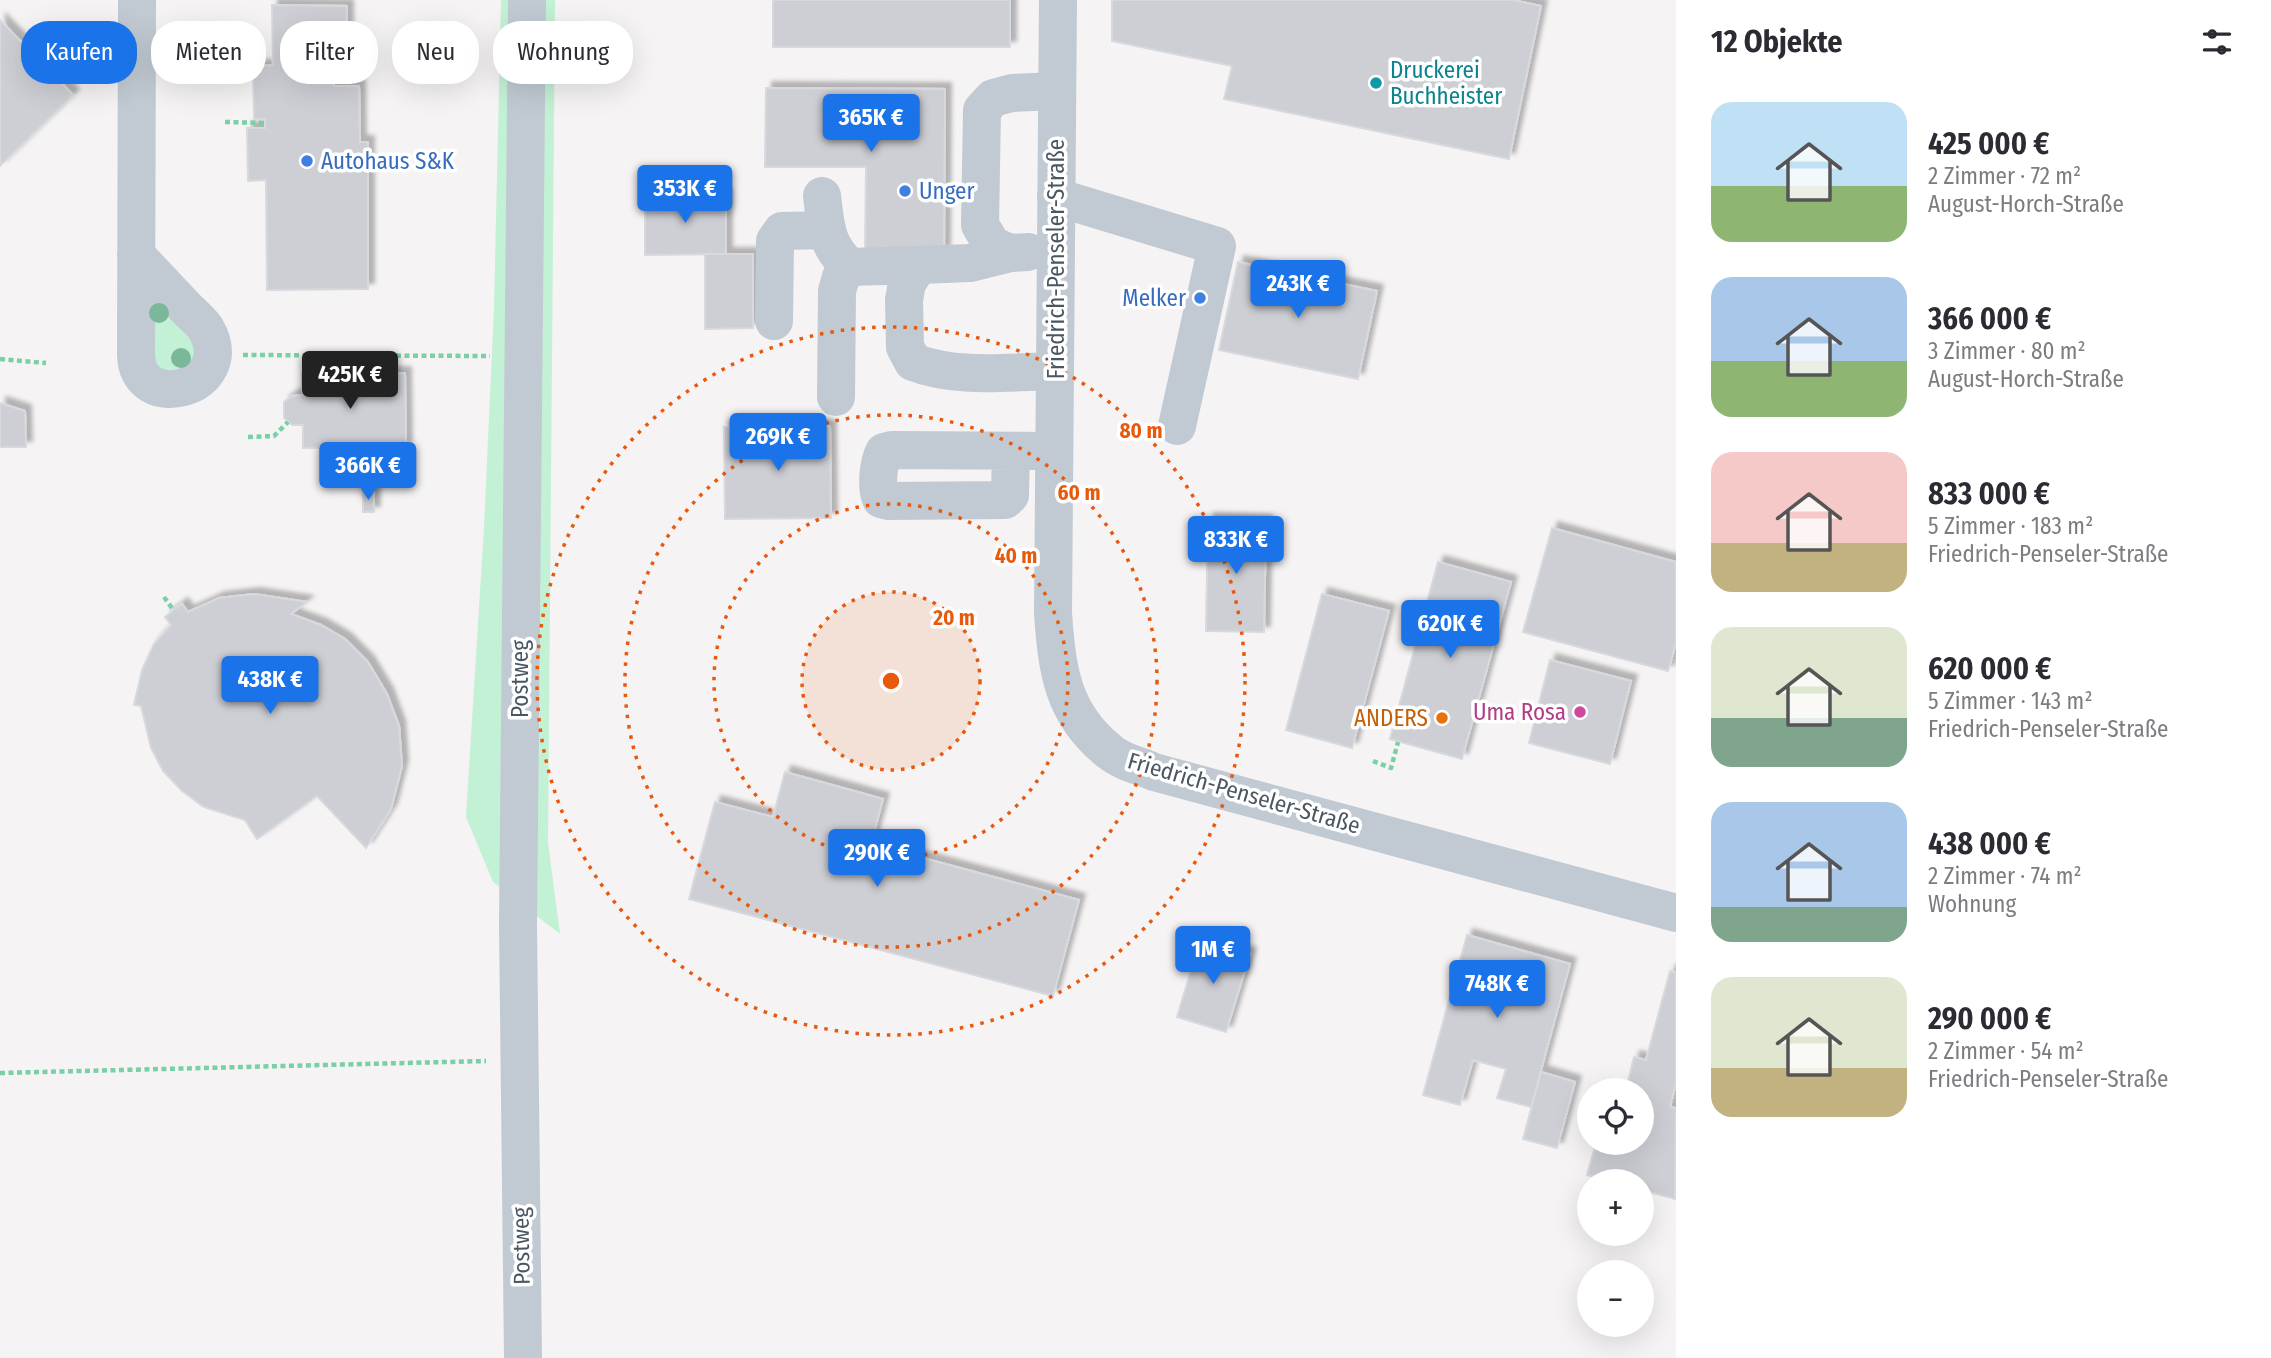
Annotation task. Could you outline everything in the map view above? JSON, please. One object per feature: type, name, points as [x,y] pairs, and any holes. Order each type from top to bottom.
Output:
[{"type":"street","points":[[136,255],[206,329],[213,354],[205,373],[189,387],[166,391],[145,380],[136,360],[136,255],[137,0]]},
{"type":"street","name":"Postweg","points":[[523,1358],[519,1060],[527,0]]},
{"type":"street","name":"Friedrich-Penseler-Straße","points":[[1058,0],[1053,613],[1057,662],[1064,692],[1082,725],[1112,754],[1154,772],[1676,913]]},
{"type":"street","points":[[1010,253],[992,245],[980,225],[982,110],[993,98],[1012,93],[1057,91]]},
{"type":"street","points":[[1056,197],[1217,246],[1177,426]]},
{"type":"street","points":[[774,321],[775,241],[782,231],[824,213],[836,254],[850,267],[970,263],[1010,253],[1055,250]]},
{"type":"street","points":[[919,265],[907,283],[904,300],[905,347],[913,362],[931,369],[953,372],[1055,371]]},
{"type":"street","points":[[836,397],[837,291],[841,277],[850,267]]},
{"type":"street","points":[[1011,451],[1054,451]]},
{"type":"path","points":[[225,122],[266,122]]},
{"type":"path","points":[[213,354],[523,356]]},
{"type":"path","points":[[0,359],[46,363]]},
{"type":"path","points":[[248,437],[274,436],[288,422]]},
{"type":"path","points":[[164,597],[174,611]]},
{"type":"path","points":[[1373,761],[1391,768],[1398,741]]},
{"type":"path","points":[[0,1073],[519,1060]]},
{"type":"green space","points":[[501,0],[555,0],[555,21],[501,21]]},
{"type":"green space","points":[[499,84],[554,84],[548,843],[560,934],[493,882],[466,817],[494,308]]},
{"type":"green space","points":[[136,256],[205,329],[205,373],[145,380]]},
{"type":"building","points":[[773,0],[1010,0],[1010,47],[773,47]]},
{"type":"building","name":"Druckerei Buchheister","points":[[1112,0],[1512,0],[1541,6],[1509,159],[1224,99],[1232,66],[1112,41]]},
{"type":"building","name":"Autohaus S&K","points":[[272,5],[347,6],[347,21],[280,21],[280,84],[359,86],[360,142],[368,142],[368,289],[267,290],[266,180],[248,181],[247,128],[265,128],[265,119],[254,119],[253,84],[266,84],[266,66],[273,65]]},
{"type":"building","points":[[0,20],[21,42],[21,84],[62,84],[73,95],[0,166]]},
{"type":"building","name":"Unger","points":[[766,88],[945,89],[944,252],[865,251],[866,167],[765,167]]},
{"type":"building","points":[[645,195],[726,195],[726,254],[645,255]]},
{"type":"building","points":[[705,254],[753,254],[753,328],[705,329]]},
{"type":"building","points":[[1238,262],[1377,291],[1358,379],[1219,350]]},
{"type":"building","points":[[405,373],[406,447],[303,448],[303,425],[292,425],[284,418],[284,402],[292,396],[303,395],[302,374]]},
{"type":"building","points":[[0,403],[25,411],[26,447],[0,447]]},
{"type":"building","points":[[830,426],[831,518],[725,519],[724,427]]},
{"type":"building","points":[[363,492],[374,492],[374,512],[363,512]]},
{"type":"building","points":[[1208,519],[1266,521],[1264,632],[1206,631]]},
{"type":"building","points":[[1552,528],[1676,562],[1676,643],[1668,671],[1523,632]]},
{"type":"building","points":[[1438,562],[1511,582],[1462,759],[1390,739]]},
{"type":"building","points":[[254,594],[307,602],[291,614],[321,625],[345,639],[368,662],[387,694],[399,726],[402,766],[391,809],[366,848],[317,796],[257,839],[245,820],[204,807],[182,791],[163,771],[151,748],[141,706],[134,705],[142,670],[154,644],[171,625],[165,617],[182,604],[188,612],[219,598]]},
{"type":"building","points":[[1322,594],[1389,611],[1352,748],[1286,730]]},
{"type":"building","name":"Uma Rosa","points":[[1550,660],[1631,681],[1610,764],[1529,743]]},
{"type":"building","points":[[785,772],[883,799],[871,844],[1079,900],[1053,996],[689,899],[715,802],[773,817]]},
{"type":"building","points":[[1467,935],[1570,964],[1531,1107],[1497,1098],[1506,1069],[1473,1060],[1460,1105],[1423,1095]]},
{"type":"building","points":[[1200,940],[1250,954],[1226,1032],[1177,1017]]},
{"type":"building","points":[[1670,971],[1676,973],[1676,1083],[1670,1107],[1676,1108],[1675,1199],[1654,1193],[1654,1169],[1589,1169],[1593,1155],[1654,1155],[1654,1078],[1629,1078],[1634,1057],[1646,1060]]},
{"type":"building","points":[[1541,1072],[1575,1082],[1557,1148],[1523,1139]]},
{"type":"place","name":"Druckerei Buchheister","points":[[1376,83]]},
{"type":"place","name":"Autohaus S&K","points":[[307,161]]},
{"type":"place","name":"Unger","points":[[905,191]]},
{"type":"place","name":"Melker","points":[[1200,298]]},
{"type":"place","name":"Uma Rosa","points":[[1580,712]]},
{"type":"place","name":"ANDERS","points":[[1442,718]]}]
